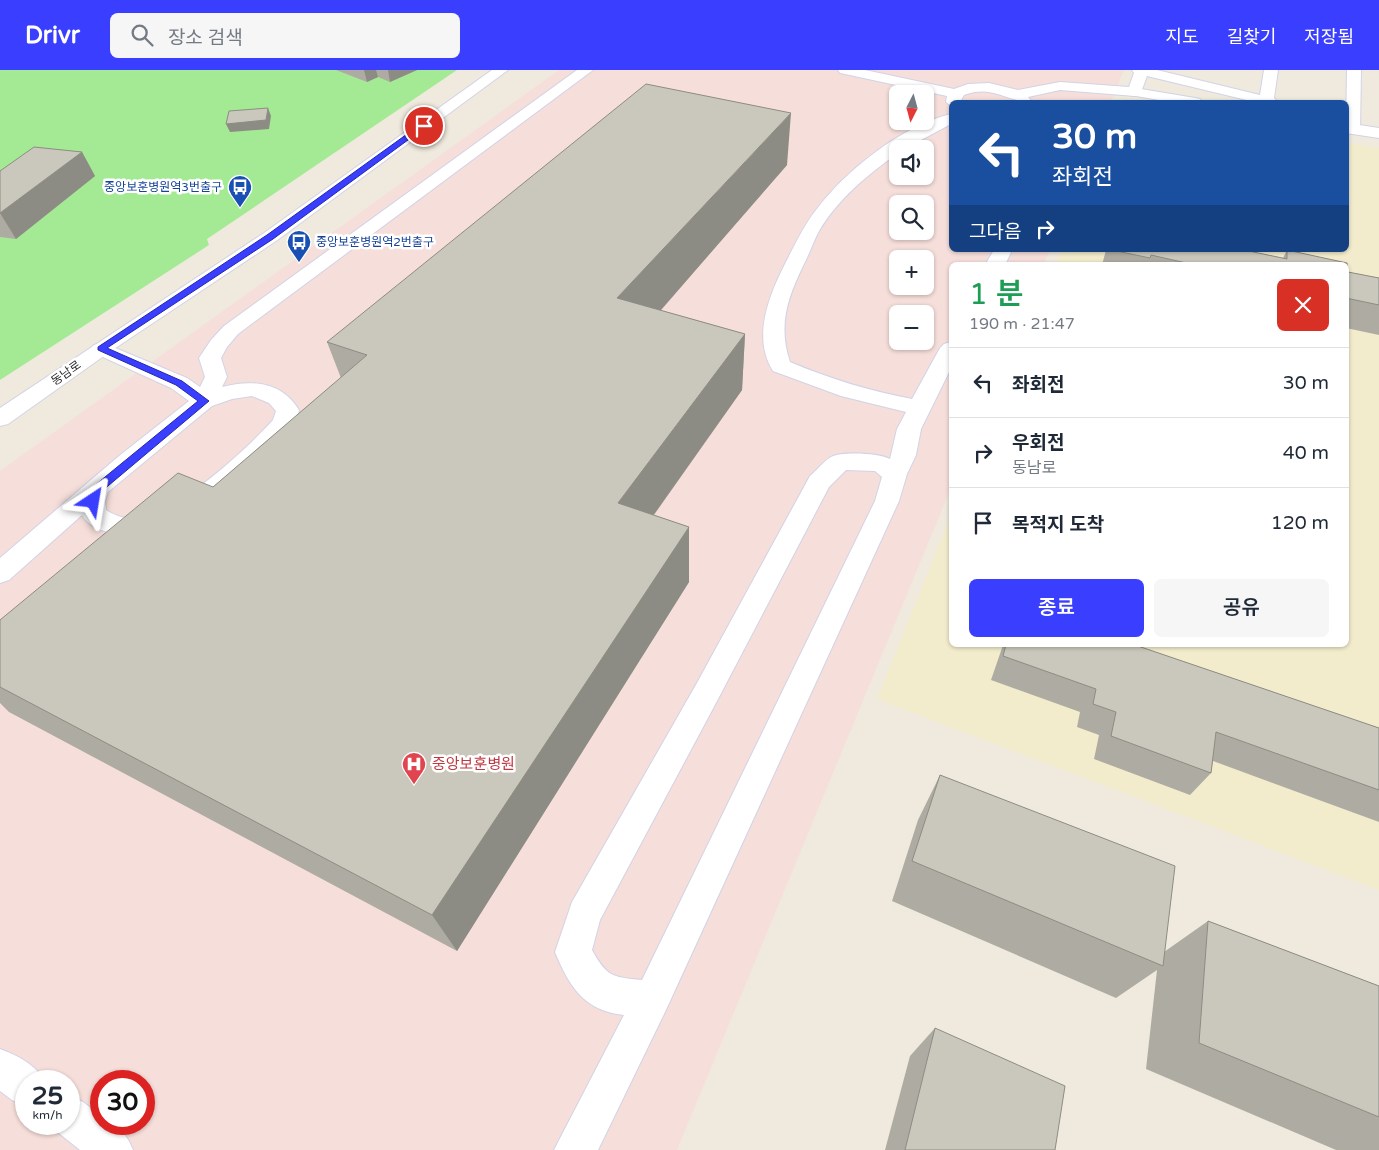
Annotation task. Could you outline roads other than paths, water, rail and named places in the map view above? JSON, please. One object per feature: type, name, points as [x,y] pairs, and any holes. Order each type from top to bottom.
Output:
[{"type":"street","name":"동남로","points":[[0,419],[101,348],[270,237],[501,70]]},
{"type":"street","points":[[204,401],[216,377],[210,358],[218,344],[231,330],[586,70]]},
{"type":"street","points":[[846,70],[955,98],[973,88],[984,88],[1008,91],[1021,99],[1060,86],[1135,92],[1184,100]]},
{"type":"street","points":[[1135,92],[1140,70],[1187,76],[1262,100]]},
{"type":"street","points":[[1268,100],[1271,70]]},
{"type":"street","points":[[1349,118],[1354,70]]},
{"type":"street","points":[[919,408],[867,398],[834,388],[781,366],[776,352],[775,317],[782,289],[811,229],[839,194],[864,170],[893,148],[931,126],[949,120]]},
{"type":"street","points":[[1349,128],[1379,133]]},
{"type":"street","points":[[101,348],[179,383],[204,401]]},
{"type":"street","points":[[574,1150],[581,1142],[652,999],[887,501],[895,474],[904,455],[909,429],[949,352]]},
{"type":"street","points":[[0,573],[97,489],[204,401],[229,392],[254,389],[277,398],[288,410],[284,423],[272,436],[186,508],[157,523],[133,528],[105,522],[94,514],[93,501],[97,489]]},
{"type":"street","points":[[652,999],[608,995],[587,977],[573,952],[584,914],[707,692],[819,482],[840,462],[880,463],[895,474]]},
{"type":"street","points":[[108,550],[133,528]]},
{"type":"street","points":[[0,1068],[15,1078]]},
{"type":"street","points":[[80,1124],[113,1150]]},
{"type":"place","name":"중앙보훈병원역3번출구","points":[[240,208]]},
{"type":"place","name":"중앙보훈병원역2번출구","points":[[299,263]]},
{"type":"place","name":"중앙보훈병원","points":[[414,785]]}]
